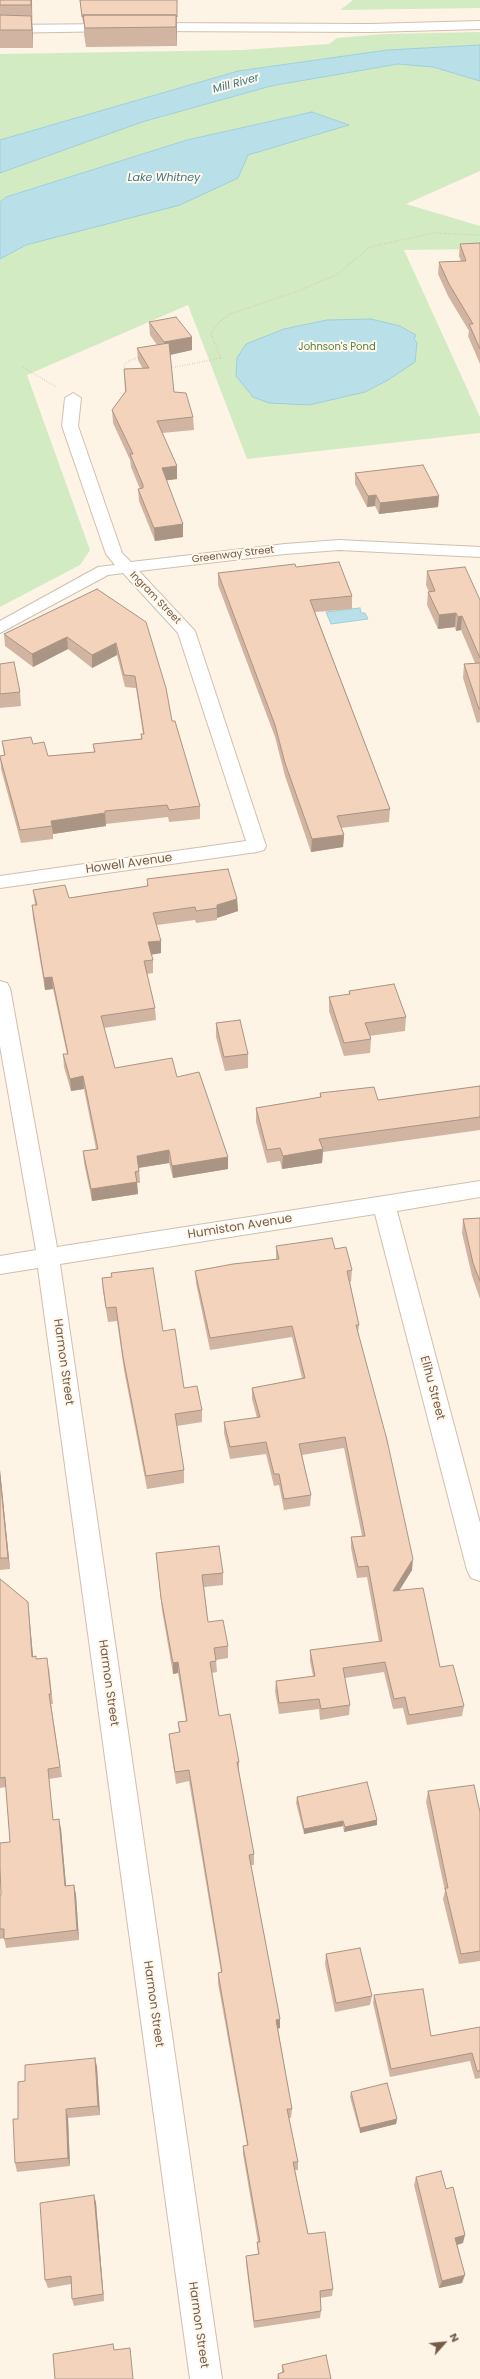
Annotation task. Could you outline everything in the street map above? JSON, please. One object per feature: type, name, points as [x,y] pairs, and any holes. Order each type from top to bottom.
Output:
[{"type":"street","points":[[0,30],[132,27],[371,28],[480,25]]},
{"type":"street","name":"Ingram Street","points":[[73,398],[70,426],[114,554],[186,631],[193,647],[257,846]]},
{"type":"street","name":"Greenway Street","points":[[0,628],[104,571],[285,549],[339,545],[480,552]]},
{"type":"street","name":"Howell Avenue","points":[[0,882],[257,846]]},
{"type":"street","name":"Harmon Street","points":[[0,988],[48,1257],[206,2379]]},
{"type":"street","name":"Humiston Avenue","points":[[0,1265],[480,1189]]},
{"type":"street","name":"Elihu Street","points":[[384,1205],[480,1570]]},
{"type":"path","points":[[168,368],[221,358],[211,334],[218,323],[230,314],[298,291],[336,275],[370,248],[433,233],[480,235]]},
{"type":"path","points":[[142,370],[124,368],[125,363],[147,353]]},
{"type":"path","points":[[23,367],[73,398]]},
{"type":"green space","points":[[353,0],[480,0],[480,8],[340,10]]},
{"type":"green space","points":[[480,32],[480,45],[387,50],[238,71],[0,140],[0,54],[242,50],[329,44],[337,38],[384,34]]},
{"type":"green space","points":[[398,64],[433,67],[480,81],[480,171],[406,204],[480,226],[480,249],[404,250],[480,417],[480,433],[247,459],[188,305],[27,375],[90,550],[80,565],[0,607],[0,259],[26,245],[238,178],[248,155],[348,125],[312,112],[187,140],[6,197],[0,202],[0,173],[142,122],[271,86]]},
{"type":"water","name":"Mill River","points":[[480,45],[480,81],[433,67],[398,64],[271,86],[142,122],[0,173],[0,140],[238,71],[387,50]]},
{"type":"water","name":"Lake Whitney","points":[[312,112],[349,125],[248,155],[238,178],[180,205],[26,245],[0,259],[0,202],[6,197],[187,140]]},
{"type":"water","name":"Johnson's Pond","points":[[371,319],[400,326],[416,335],[414,339],[417,343],[415,362],[388,380],[365,392],[309,405],[269,403],[253,397],[236,376],[237,358],[246,344],[284,329],[327,320]]},
{"type":"water","points":[[360,608],[361,613],[365,613],[368,619],[331,624],[326,612]]},
{"type":"building","points":[[0,0],[31,0],[31,5],[0,5]]},
{"type":"building","points":[[80,0],[177,0],[177,17],[176,15],[83,15],[84,17],[82,17]]},
{"type":"building","points":[[0,15],[31,16],[32,30],[0,30]]},
{"type":"building","points":[[83,15],[176,15],[176,27],[85,28]]},
{"type":"building","points":[[480,243],[480,349],[469,324],[473,324],[449,284],[439,262],[466,261],[460,244]]},
{"type":"building","points":[[176,317],[192,337],[164,342],[149,322]]},
{"type":"building","points":[[169,343],[174,392],[186,393],[193,417],[157,421],[177,466],[162,468],[183,524],[154,528],[138,489],[143,488],[143,485],[130,454],[133,454],[112,410],[126,391],[124,369],[149,368],[137,348]]},
{"type":"building","points":[[423,465],[439,496],[380,503],[376,495],[368,496],[355,473]]},
{"type":"building","points":[[339,562],[352,596],[310,600],[390,809],[337,816],[344,835],[312,839],[285,763],[275,725],[218,573],[295,564],[296,567]]},
{"type":"building","points":[[465,567],[480,600],[480,658],[462,616],[458,617],[456,613],[439,615],[428,592],[435,591],[427,571]]},
{"type":"building","points":[[97,589],[146,622],[166,688],[172,721],[175,721],[200,806],[169,810],[167,805],[105,811],[105,813],[51,821],[52,826],[20,830],[0,757],[5,755],[2,741],[31,737],[33,744],[44,742],[48,756],[95,752],[93,744],[142,739],[141,734],[144,734],[135,676],[124,675],[116,643],[92,655],[67,637],[32,654],[4,634]]},
{"type":"building","points":[[14,662],[20,692],[0,694],[0,664]]},
{"type":"building","points":[[480,663],[480,709],[479,709],[464,664]]},
{"type":"building","points":[[228,869],[237,899],[217,905],[217,908],[196,911],[195,907],[153,913],[161,941],[148,942],[153,960],[144,961],[155,1008],[101,1016],[115,1068],[172,1058],[177,1077],[199,1072],[228,1157],[172,1166],[169,1150],[137,1156],[139,1171],[135,1172],[137,1182],[91,1189],[83,1151],[98,1149],[83,1076],[70,1079],[63,1054],[68,1054],[52,977],[44,978],[32,905],[37,905],[33,890],[65,885],[69,898],[148,886],[147,879]]},
{"type":"building","points":[[394,984],[406,1017],[365,1023],[371,1039],[344,1043],[329,997],[350,994],[349,991]]},
{"type":"building","points":[[240,1020],[248,1054],[224,1057],[216,1023]]},
{"type":"building","points":[[480,1086],[480,1117],[319,1139],[323,1149],[283,1156],[280,1148],[267,1150],[256,1108],[321,1097],[320,1093],[374,1087],[378,1100]]},
{"type":"building","points":[[480,1218],[480,1281],[473,1263],[463,1219]]},
{"type":"building","points":[[332,1238],[335,1249],[346,1247],[352,1270],[347,1271],[359,1325],[356,1325],[387,1440],[413,1559],[393,1591],[423,1588],[440,1667],[453,1665],[464,1706],[409,1715],[405,1697],[394,1699],[385,1662],[343,1668],[350,1705],[321,1709],[319,1699],[279,1703],[276,1681],[315,1676],[310,1650],[382,1641],[368,1566],[358,1567],[351,1537],[365,1536],[345,1437],[299,1444],[311,1495],[284,1499],[279,1474],[274,1474],[266,1442],[230,1447],[224,1422],[260,1417],[252,1388],[305,1378],[292,1326],[210,1338],[195,1271],[233,1264],[279,1259],[276,1246]]},
{"type":"building","points":[[153,1268],[163,1331],[175,1329],[184,1388],[197,1386],[202,1410],[175,1414],[184,1470],[146,1476],[123,1357],[116,1307],[106,1308],[102,1278],[112,1277],[111,1273]]},
{"type":"building","points":[[0,1477],[8,1558],[0,1558]]},
{"type":"building","points":[[219,1546],[223,1573],[202,1575],[208,1622],[223,1620],[228,1646],[214,1648],[216,1661],[210,1662],[219,1716],[230,1714],[239,1762],[237,1762],[254,1854],[249,1855],[280,2019],[276,2020],[292,2109],[287,2109],[298,2162],[293,2162],[308,2234],[325,2232],[333,2289],[320,2291],[321,2311],[254,2321],[246,2256],[259,2254],[257,2242],[260,2242],[243,2146],[248,2145],[218,1973],[222,1972],[189,1770],[175,1772],[169,1734],[180,1732],[178,1722],[187,1721],[178,1662],[173,1663],[161,1598],[156,1553]]},
{"type":"building","points":[[0,1579],[28,1602],[32,1657],[36,1656],[36,1659],[47,1658],[51,1694],[49,1694],[60,1767],[48,1769],[53,1820],[59,1819],[65,1886],[74,1885],[77,1930],[4,1939],[4,1929],[0,1929],[0,1843],[10,1842],[5,1777],[0,1778]]},
{"type":"building","points":[[367,1782],[377,1820],[345,1827],[343,1821],[304,1829],[297,1797]]},
{"type":"building","points":[[474,1785],[480,1812],[480,1951],[461,1954],[445,1888],[448,1888],[428,1791]]},
{"type":"building","points":[[360,1948],[372,1996],[336,2003],[326,1954]]},
{"type":"building","points":[[423,1989],[431,2036],[480,2027],[480,2071],[477,2071],[472,2053],[391,2069],[374,1995]]},
{"type":"building","points":[[95,2058],[98,2106],[66,2109],[68,2158],[15,2163],[13,2119],[18,2119],[18,2082],[25,2081],[25,2065]]},
{"type":"building","points":[[387,2083],[397,2119],[360,2128],[351,2092]]},
{"type":"building","points":[[441,2171],[446,2189],[453,2187],[465,2235],[455,2238],[465,2275],[442,2281],[416,2177]]},
{"type":"building","points":[[94,2195],[103,2294],[72,2299],[71,2276],[45,2280],[40,2203]]},
{"type":"building","points":[[113,2344],[114,2350],[130,2348],[133,2379],[55,2379],[53,2354]]},
{"type":"building","points":[[326,2355],[331,2379],[279,2379],[278,2374],[284,2372],[282,2365]]}]
